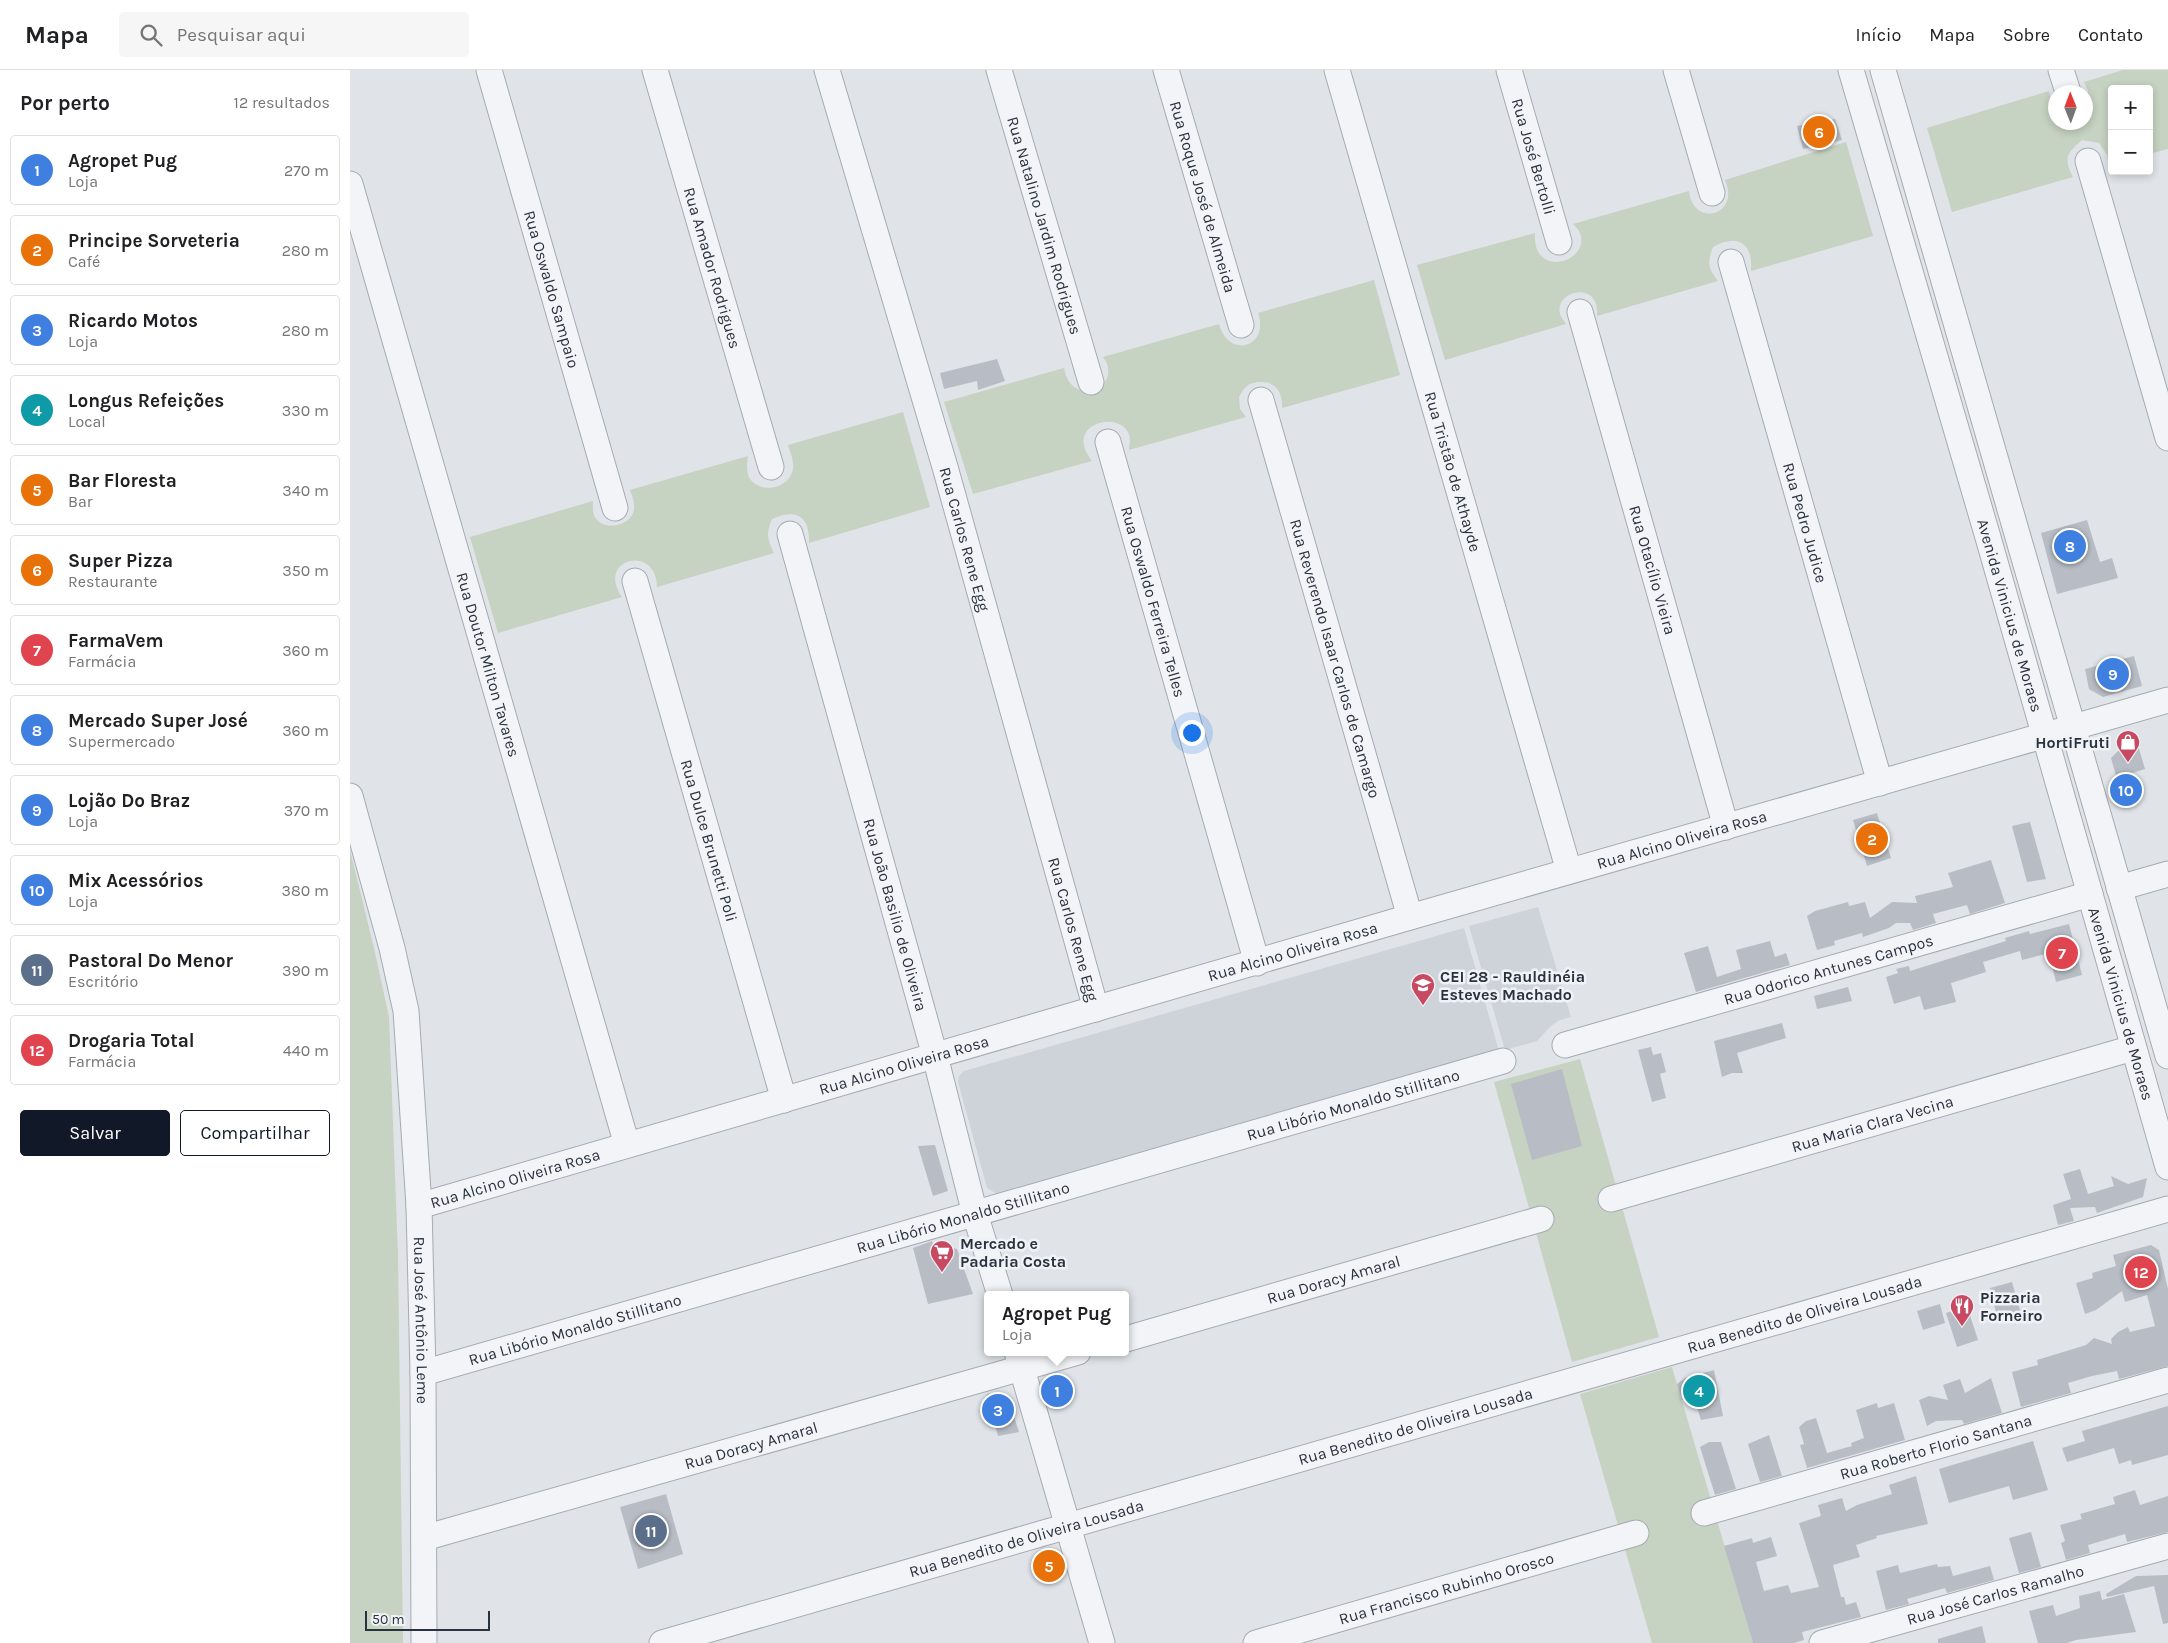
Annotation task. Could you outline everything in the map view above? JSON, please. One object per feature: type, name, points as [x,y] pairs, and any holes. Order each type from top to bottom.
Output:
[{"type":"street","name":"Rua Oswaldo Sampaio","points":[[489,70],[615,508]]},
{"type":"street","name":"Rua Amador Rodrigues","points":[[655,70],[771,467]]},
{"type":"street","name":"Rua Carlos Rene Egg","points":[[827,70],[945,467],[1096,1009]]},
{"type":"street","name":"Rua Natalino Jardim Rodrigues","points":[[999,70],[1092,382]]},
{"type":"street","name":"Rua Roque José de Almeida","points":[[1166,70],[1241,325]]},
{"type":"street","name":"Rua Tristão de Athayde","points":[[1337,70],[1569,871]]},
{"type":"street","name":"Rua José Bertolli","points":[[1509,70],[1559,242]]},
{"type":"street","points":[[1676,70],[1712,193]]},
{"type":"street","name":"Avenida Vinicius de Moraes","points":[[1851,70],[2168,1167]]},
{"type":"street","name":"Avenida Vinicius de Moraes","points":[[1883,70],[2166,1045]]},
{"type":"street","points":[[2061,70],[2066,85]]},
{"type":"street","points":[[2088,162],[2168,438]]},
{"type":"street","name":"Rua Doutor Milton Tavares","points":[[350,184],[627,1145]]},
{"type":"street","points":[[1899,236],[1928,228]]},
{"type":"street","name":"Rua Pedro Judice","points":[[1731,262],[1880,783]]},
{"type":"street","name":"Rua Otacílio Vieira","points":[[1580,312],[1726,827]]},
{"type":"street","name":"Rua Reverendo Isaar Carlos de Camargo","points":[[1261,400],[1410,917]]},
{"type":"street","name":"Rua Oswaldo Ferreira Telles","points":[[1108,442],[1257,963]]},
{"type":"street","name":"Rua João Basilio de Oliveira","points":[[790,534],[934,1056],[975,1214],[999,1291]]},
{"type":"street","name":"Rua Dulce Brunetti Poli","points":[[635,581],[784,1100]]},
{"type":"street","name":"Rua Alcino Oliveira Rosa","points":[[419,1206],[1410,917],[2168,700]]},
{"type":"street","name":"Rua José Antônio Leme","points":[[350,796],[392,948],[406,1011],[419,1206],[423,1373],[424,1643]]},
{"type":"street","points":[[2119,888],[2168,874]]},
{"type":"street","name":"Rua Odorico Antunes Campos","points":[[1565,1045],[2090,894]]},
{"type":"street","name":"Rua Maria Clara Vecina","points":[[1611,1199],[2133,1048]]},
{"type":"street","name":"Rua Libório Monaldo Stillitano","points":[[423,1373],[1503,1061]]},
{"type":"street","name":"Rua Benedito de Oliveira Lousada","points":[[662,1643],[2168,1210]]},
{"type":"street","name":"Rua Doracy Amaral","points":[[1129,1337],[1541,1219]]},
{"type":"street","name":"Rua Doracy Amaral","points":[[424,1538],[1019,1360],[1048,1356]]},
{"type":"street","points":[[1019,1360],[1102,1643]]},
{"type":"street","name":"Rua Roberto Florio Santana","points":[[1704,1513],[2168,1380]]},
{"type":"street","name":"Rua Francisco Rubinho Orosco","points":[[1256,1643],[1636,1533]]},
{"type":"street","name":"Rua José Carlos Ramalho","points":[[1822,1643],[2168,1546]]},
{"type":"shaded area","points":[[1538,907],[1571,1017],[1560,1020],[1551,1026],[1537,1041],[1505,1050],[1469,926]]},
{"type":"shaded area","points":[[1464,928],[1499,1051],[997,1194],[987,1188],[958,1082],[959,1076],[964,1071]]},
{"type":"green space","points":[[2123,70],[2168,70],[2168,149],[2153,153],[2153,85],[2108,85],[2108,160],[2107,155],[2099,143],[2082,140],[2070,152],[2067,160],[2073,177],[1952,212],[1927,128],[2048,91],[2048,130],[2093,130],[2093,85],[2085,85],[2084,82]]},
{"type":"green space","points":[[1846,142],[1873,236],[1751,271],[1749,253],[1742,243],[1730,241],[1722,243],[1713,247],[1709,261],[1710,269],[1718,281],[1597,316],[1596,304],[1592,297],[1585,293],[1570,295],[1564,299],[1560,306],[1560,314],[1566,324],[1445,360],[1417,265],[1535,233],[1537,248],[1542,257],[1560,262],[1570,258],[1577,252],[1581,243],[1580,233],[1573,224],[1689,191],[1692,203],[1699,210],[1706,213],[1714,213],[1722,209],[1727,202],[1728,192],[1725,180]]},
{"type":"green space","points":[[1374,280],[1400,375],[1282,408],[1280,393],[1274,386],[1266,382],[1253,383],[1245,388],[1239,397],[1240,409],[1246,417],[1129,450],[1130,438],[1126,429],[1118,423],[1098,424],[1089,429],[1084,437],[1085,448],[1092,461],[973,494],[944,402],[1064,368],[1068,379],[1074,387],[1090,391],[1104,384],[1108,377],[1108,367],[1103,357],[1219,324],[1224,335],[1231,342],[1238,345],[1246,345],[1253,341],[1258,334],[1260,325],[1258,313]]},
{"type":"green space","points":[[903,412],[930,507],[809,543],[807,526],[800,517],[788,514],[781,516],[772,519],[768,532],[774,553],[657,587],[654,573],[648,565],[639,561],[629,561],[621,565],[616,573],[616,584],[622,597],[498,633],[470,537],[593,501],[595,518],[597,520],[611,526],[622,524],[627,521],[634,510],[630,490],[748,456],[747,471],[750,479],[762,487],[775,487],[782,484],[791,475],[793,462],[788,445]]},
{"type":"green space","points":[[350,850],[389,1017],[398,1254],[403,1643],[350,1643]]},
{"type":"green space","points":[[1580,1059],[1659,1337],[1572,1362],[1494,1082]]},
{"type":"green space","points":[[1672,1367],[1753,1643],[1652,1643],[1580,1394]]},
{"type":"building","points":[[1835,119],[1842,140],[1803,149],[1797,126]]},
{"type":"building","points":[[997,359],[1005,381],[978,390],[977,381],[944,389],[940,373]]},
{"type":"building","points":[[2087,520],[2100,562],[2112,558],[2118,578],[2057,594],[2041,533]]},
{"type":"building","points":[[2134,656],[2142,686],[2103,697],[2089,689],[2085,669]]},
{"type":"building","name":"HortiFruti","points":[[2137,742],[2145,769],[2129,774],[2137,801],[2124,805],[2111,758],[2118,751]]},
{"type":"building","points":[[1877,813],[1891,858],[1867,866],[1853,820]]},
{"type":"building","points":[[2030,822],[2046,879],[2027,882],[2012,826]]},
{"type":"building","points":[[1991,860],[2005,903],[1970,914],[1967,905],[1933,914],[1936,923],[1913,930],[1910,923],[1896,923],[1889,928],[1863,937],[1862,933],[1834,941],[1835,945],[1817,950],[1807,916],[1815,911],[1848,902],[1849,906],[1865,902],[1870,918],[1892,902],[1917,903],[1915,896],[1953,887],[1948,873]]},
{"type":"building","points":[[2069,924],[2082,975],[2056,982],[2049,953],[2022,960],[2020,951],[1983,962],[1986,972],[1951,983],[1956,1002],[1924,1010],[1920,996],[1894,1004],[1886,977],[1898,973],[1896,969],[1909,966],[1910,971],[2006,941],[2005,938],[2029,931],[2030,934]]},
{"type":"building","points":[[1770,941],[1775,957],[1786,953],[1790,965],[1696,992],[1684,953],[1708,946],[1717,977],[1741,969],[1736,950]]},
{"type":"building","points":[[1848,987],[1852,1001],[1817,1009],[1814,996]]},
{"type":"building","points":[[1782,1023],[1786,1038],[1737,1053],[1743,1073],[1732,1073],[1722,1077],[1714,1041]]},
{"type":"building","points":[[1651,1047],[1653,1055],[1661,1053],[1666,1072],[1660,1074],[1666,1098],[1652,1102],[1638,1050]]},
{"type":"building","points":[[1562,1069],[1582,1146],[1532,1160],[1511,1084]]},
{"type":"building","points":[[935,1145],[948,1191],[933,1196],[918,1146]]},
{"type":"building","points":[[2080,1169],[2088,1194],[2114,1186],[2111,1176],[2128,1184],[2147,1178],[2143,1197],[2097,1213],[2095,1207],[2070,1208],[2074,1221],[2058,1225],[2053,1205],[2071,1199],[2063,1174]]},
{"type":"building","name":"Mercado e Padaria Costa","points":[[932,1241],[935,1251],[949,1247],[957,1249],[973,1294],[928,1304],[913,1248]]},
{"type":"building","points":[[2151,1245],[2159,1250],[2168,1289],[2168,1366],[2119,1379],[2117,1371],[2092,1376],[2068,1383],[2071,1393],[2021,1407],[2012,1372],[2038,1365],[2037,1360],[2086,1345],[2094,1338],[2112,1344],[2111,1339],[2118,1332],[2128,1327],[2130,1332],[2155,1326],[2147,1295],[2125,1302],[2122,1291],[2096,1310],[2085,1314],[2076,1283],[2093,1278],[2092,1273],[2116,1266],[2113,1255]]},
{"type":"building","points":[[2012,1282],[2021,1314],[1998,1320],[1990,1288]]},
{"type":"building","points":[[1940,1304],[1945,1323],[1923,1330],[1917,1311]]},
{"type":"building","name":"Pizzaria Forneiro","points":[[1967,1306],[1978,1340],[1957,1347],[1946,1313]]},
{"type":"building","points":[[1714,1370],[1723,1416],[1701,1420],[1694,1398],[1682,1400],[1677,1384],[1685,1378]]},
{"type":"building","points":[[1991,1378],[2002,1413],[1964,1424],[1962,1420],[1936,1421],[1927,1426],[1919,1400],[1929,1396],[1948,1400],[1943,1385],[1960,1379],[1965,1393]]},
{"type":"building","points":[[1000,1393],[1009,1401],[1019,1432],[998,1436],[987,1394]]},
{"type":"building","points":[[1877,1403],[1878,1408],[1894,1403],[1905,1440],[1807,1468],[1800,1445],[1804,1444],[1799,1427],[1806,1421],[1816,1418],[1827,1453],[1852,1446],[1851,1443],[1864,1438],[1856,1410]]},
{"type":"building","points":[[2168,1406],[2168,1455],[2132,1465],[2131,1460],[2119,1464],[2114,1448],[2067,1462],[2062,1448],[2085,1441],[2082,1431]]},
{"type":"building","points":[[1769,1435],[1782,1476],[1760,1482],[1748,1444]]},
{"type":"building","points":[[2033,1441],[2048,1490],[2013,1500],[2009,1486],[1949,1503],[1939,1469]]},
{"type":"building","points":[[1709,1442],[1721,1442],[1736,1489],[1715,1495],[1700,1447]]},
{"type":"building","points":[[1916,1476],[1928,1524],[1876,1536],[1877,1538],[1856,1545],[1860,1557],[1833,1565],[1841,1597],[1844,1597],[1846,1605],[1856,1602],[1861,1617],[1802,1632],[1804,1640],[1794,1643],[1753,1643],[1724,1546],[1752,1538],[1753,1543],[1771,1537],[1777,1556],[1756,1562],[1764,1591],[1788,1585],[1791,1593],[1819,1587],[1799,1523],[1821,1516],[1818,1505],[1842,1498],[1846,1511],[1857,1505],[1892,1494],[1889,1485]]},
{"type":"building","points":[[2135,1490],[2140,1505],[2168,1496],[2168,1532],[2127,1542],[2125,1534],[2088,1545],[2090,1553],[2066,1560],[2061,1543],[2065,1541],[2060,1525],[2082,1519],[2080,1514],[2115,1504],[2113,1497]]},
{"type":"building","points":[[666,1494],[683,1554],[638,1569],[620,1507]]},
{"type":"building","points":[[2031,1532],[2041,1567],[2019,1573],[2009,1538]]},
{"type":"building","points":[[1937,1564],[1938,1567],[1950,1566],[1953,1576],[1990,1566],[1994,1580],[1947,1593],[1945,1588],[1907,1599],[1909,1604],[1886,1610],[1876,1571],[1898,1565],[1900,1573]]},
{"type":"building","points":[[2168,1575],[2168,1623],[2163,1624],[2154,1586],[2107,1597],[2106,1594],[2136,1576]]},
{"type":"building","points":[[2100,1591],[2102,1600],[2124,1594],[2136,1632],[2076,1640],[2067,1643],[2038,1643],[2029,1611],[2053,1605],[2056,1616],[2080,1608],[2079,1596]]},
{"type":"building","points":[[1982,1626],[1986,1643],[1938,1643],[1938,1639]]},
{"type":"place","name":"Super Pizza","points":[[1819,132]]},
{"type":"place","name":"Mercado Super José","points":[[2070,546]]},
{"type":"place","name":"Lojão Do Braz","points":[[2113,674]]},
{"type":"place","name":"HortiFruti","points":[[2128,763]]},
{"type":"place","name":"Mix Acessórios","points":[[2126,790]]},
{"type":"place","name":"Principe Sorveteria","points":[[1872,839]]},
{"type":"place","name":"FarmaVem","points":[[2062,953]]},
{"type":"place","name":"CEI 28 - Rauldinéia Esteves Machado","points":[[1423,1006]]},
{"type":"place","name":"Drogaria Total","points":[[2141,1272]]},
{"type":"place","name":"Mercado e Padaria Costa","points":[[942,1273]]},
{"type":"place","name":"Pizzaria Forneiro","points":[[1962,1327]]},
{"type":"place","name":"Agropet Pug","points":[[1057,1391]]},
{"type":"place","name":"Longus Refeições","points":[[1699,1391]]},
{"type":"place","name":"Ricardo Motos","points":[[998,1410]]},
{"type":"place","name":"Pastoral Do Menor","points":[[651,1531]]},
{"type":"place","name":"Bar Floresta","points":[[1049,1566]]}]
